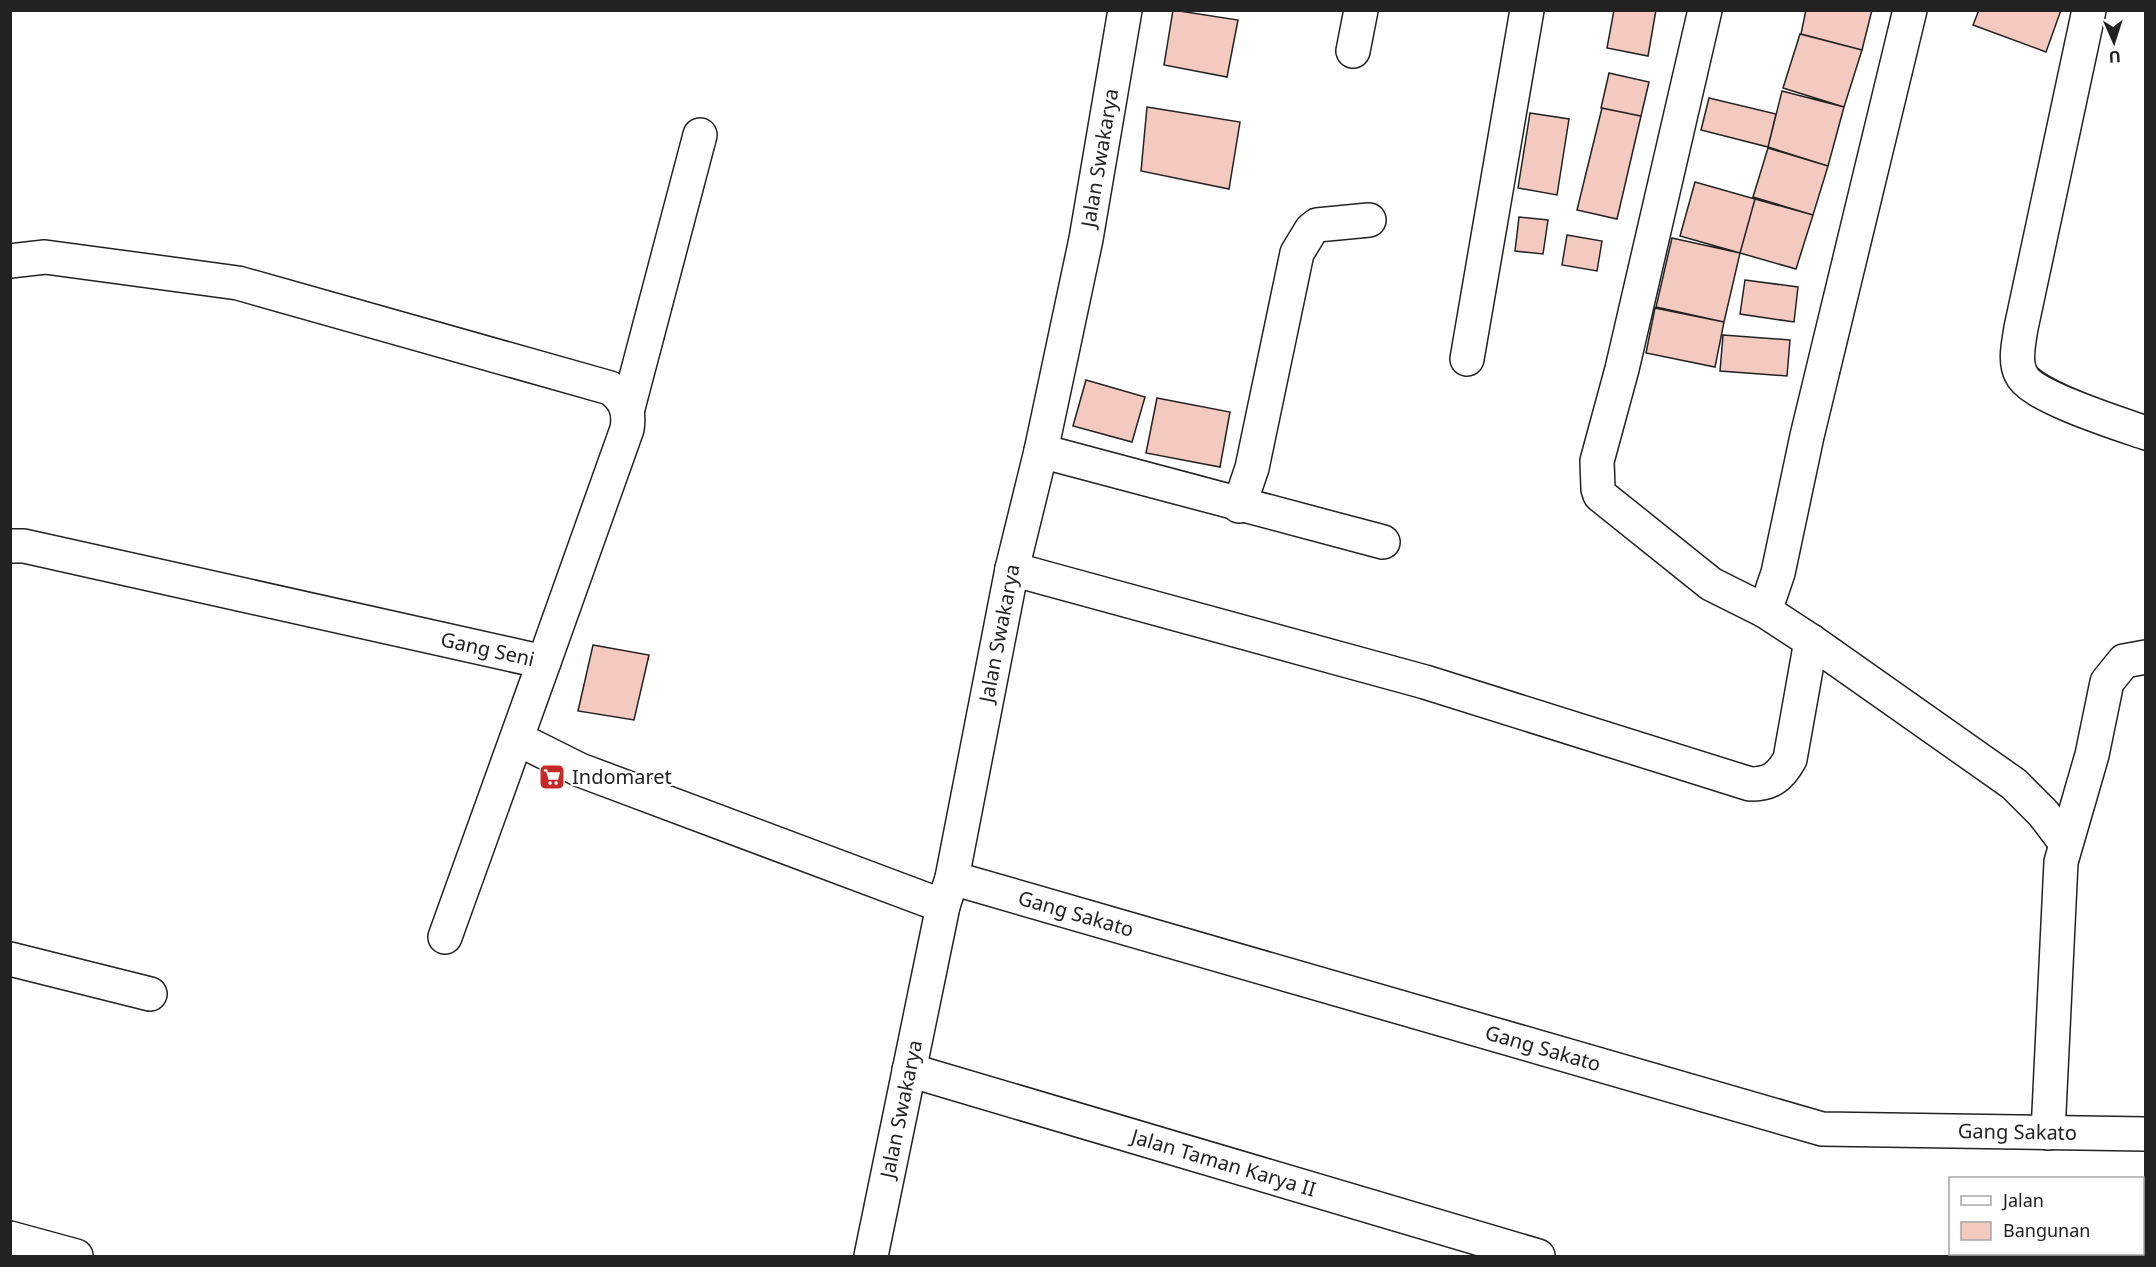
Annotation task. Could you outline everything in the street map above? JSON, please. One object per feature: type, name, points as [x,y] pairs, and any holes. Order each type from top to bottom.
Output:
[{"type":"street","name":"Jalan Swakarya","points":[[871,1257],[948,892],[1012,569],[1041,451],[1086,239],[1125,10]]},
{"type":"street","points":[[1353,51],[1361,10]]},
{"type":"street","points":[[1467,359],[1527,10]]},
{"type":"street","points":[[1705,10],[1622,369],[1597,461],[1600,495],[1711,584],[1765,612],[1811,641],[2014,784],[2043,813],[2065,842]]},
{"type":"street","points":[[1765,612],[1778,573],[1807,436],[1910,10]]},
{"type":"street","points":[[2090,10],[2021,328],[2018,366],[2024,380],[2044,394],[2145,434]]},
{"type":"street","points":[[544,662],[627,429],[627,408],[700,135]]},
{"type":"street","points":[[1239,506],[1252,468],[1297,253],[1311,230],[1317,225],[1369,220]]},
{"type":"street","points":[[10,261],[45,257],[238,283],[601,383],[621,396],[627,408]]},
{"type":"street","points":[[1041,451],[1383,543]]},
{"type":"street","name":"Gang Seni","points":[[10,546],[24,546],[544,662],[534,685],[518,740],[486,818],[445,937]]},
{"type":"street","points":[[1012,569],[1425,682],[1750,784],[1766,784],[1773,780],[1784,770],[1790,759],[1811,641]]},
{"type":"street","points":[[2049,1132],[2058,906],[2065,842],[2092,755],[2107,682],[2124,661],[2145,657]]},
{"type":"street","points":[[518,740],[580,770],[948,892]]},
{"type":"street","name":"Gang Sakato","points":[[948,892],[1821,1129],[2145,1134]]},
{"type":"street","points":[[10,959],[150,994]]},
{"type":"street","name":"Jalan Taman Karya II","points":[[909,1070],[1538,1257]]},
{"type":"street","points":[[10,1239],[76,1257]]},
{"type":"building","points":[[1173,10],[1238,20],[1227,77],[1164,65]]},
{"type":"building","points":[[1614,10],[1656,10],[1648,56],[1607,48]]},
{"type":"building","points":[[1806,10],[1872,10],[1862,50],[1801,34]]},
{"type":"building","points":[[1979,10],[2061,10],[2046,52],[1973,25]]},
{"type":"building","points":[[1800,34],[1862,50],[1844,107],[1783,88]]},
{"type":"building","points":[[1609,73],[1649,82],[1641,116],[1601,108]]},
{"type":"building","points":[[1782,91],[1844,107],[1828,166],[1768,147]]},
{"type":"building","points":[[1709,98],[1776,114],[1768,147],[1701,130]]},
{"type":"building","points":[[1147,107],[1240,122],[1229,189],[1141,171]]},
{"type":"building","points":[[1602,108],[1641,116],[1617,219],[1577,210]]},
{"type":"building","points":[[1530,113],[1569,119],[1557,195],[1518,188]]},
{"type":"building","points":[[1768,148],[1828,166],[1813,215],[1753,197]]},
{"type":"building","points":[[1695,182],[1755,199],[1740,253],[1680,236]]},
{"type":"building","points":[[1755,199],[1813,215],[1796,269],[1740,253]]},
{"type":"building","points":[[1519,217],[1548,220],[1543,254],[1515,251]]},
{"type":"building","points":[[1567,235],[1602,241],[1597,271],[1562,265]]},
{"type":"building","points":[[1672,238],[1740,253],[1724,322],[1656,307]]},
{"type":"building","points":[[1745,280],[1798,287],[1794,322],[1740,314]]},
{"type":"building","points":[[1655,308],[1724,322],[1715,367],[1646,353]]},
{"type":"building","points":[[1723,335],[1790,340],[1787,376],[1720,371]]},
{"type":"building","points":[[1086,380],[1145,397],[1132,442],[1073,426]]},
{"type":"building","points":[[1157,398],[1230,412],[1220,467],[1146,453]]},
{"type":"building","points":[[593,645],[649,655],[634,720],[578,711]]},
{"type":"place","name":"Indomaret","points":[[552,777]]}]
